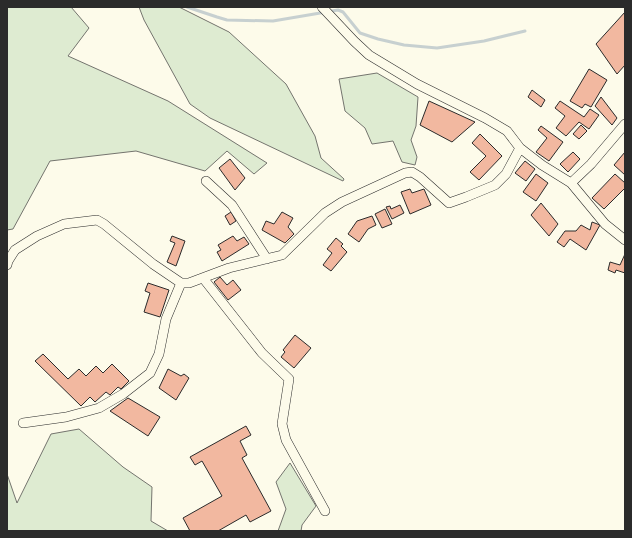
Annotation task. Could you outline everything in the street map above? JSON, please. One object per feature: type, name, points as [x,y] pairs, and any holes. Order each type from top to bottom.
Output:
[{"type":"street","points":[[322,7],[369,55],[417,84],[485,118],[507,131],[520,148],[542,165],[572,183],[604,224],[625,240]]},
{"type":"street","points":[[572,183],[591,164],[625,124]]},
{"type":"street","points":[[7,265],[15,250],[37,236],[64,224],[97,220],[104,224],[152,264],[181,284],[189,283],[230,268],[282,255],[325,213],[342,202],[405,173],[412,172],[420,176],[449,203],[496,185],[506,174],[520,148]]},
{"type":"street","points":[[206,181],[232,205],[267,258]]},
{"type":"street","points":[[203,278],[262,353],[289,379],[282,424],[286,440],[326,511]]},
{"type":"street","points":[[23,423],[66,416],[99,408],[123,394],[150,373],[159,354],[166,319],[181,284]]},
{"type":"green space","points":[[7,7],[71,7],[89,28],[68,56],[168,101],[267,163],[254,174],[227,151],[205,171],[136,151],[50,161],[13,229],[7,230]]},
{"type":"green space","points":[[139,7],[179,7],[229,32],[286,84],[315,136],[321,158],[344,179],[343,181],[210,118],[190,104],[144,20]]},
{"type":"green space","points":[[377,73],[418,97],[416,126],[411,140],[417,157],[415,165],[402,162],[393,141],[372,144],[365,128],[345,111],[339,79]]},
{"type":"green space","points":[[79,429],[123,467],[152,487],[151,521],[168,531],[7,531],[7,474],[17,503],[51,434]]},
{"type":"green space","points":[[290,463],[316,506],[302,525],[301,531],[278,531],[286,509],[276,482]]},
{"type":"building","points":[[625,12],[625,65],[617,74],[596,44]]},
{"type":"building","points":[[589,69],[607,80],[591,107],[585,104],[582,108],[570,101]]},
{"type":"building","points":[[532,90],[545,100],[541,107],[528,97]]},
{"type":"building","points":[[601,97],[617,118],[612,125],[595,106]]},
{"type":"building","points":[[429,101],[475,122],[452,142],[420,125]]},
{"type":"building","points":[[560,101],[584,117],[590,109],[599,115],[589,129],[579,122],[566,136],[556,128],[565,116],[555,108]]},
{"type":"building","points":[[581,125],[587,131],[579,139],[573,134]]},
{"type":"building","points":[[541,126],[563,142],[549,161],[536,152],[547,138],[538,130]]},
{"type":"building","points":[[480,134],[502,156],[479,180],[470,172],[486,156],[472,143]]},
{"type":"building","points":[[573,152],[580,159],[568,172],[560,164]]},
{"type":"building","points":[[625,152],[625,175],[614,165]]},
{"type":"building","points":[[230,159],[245,178],[235,190],[219,168]]},
{"type":"building","points":[[525,161],[535,169],[526,181],[515,173]]},
{"type":"building","points":[[536,174],[548,183],[536,201],[523,192]]},
{"type":"building","points":[[615,174],[625,183],[625,188],[604,209],[592,198]]},
{"type":"building","points":[[410,189],[412,193],[424,189],[431,205],[410,214],[401,192]]},
{"type":"building","points":[[541,203],[558,224],[549,236],[531,215]]},
{"type":"building","points":[[400,205],[404,213],[392,219],[386,207],[390,206],[391,209]]},
{"type":"building","points":[[385,209],[392,224],[382,228],[375,214]]},
{"type":"building","points":[[231,212],[236,221],[230,225],[225,216]]},
{"type":"building","points":[[282,212],[293,218],[288,227],[294,234],[285,243],[262,230],[266,221],[274,224]]},
{"type":"building","points":[[372,216],[376,225],[368,229],[359,242],[348,234],[357,221]]},
{"type":"building","points":[[592,222],[600,225],[586,250],[570,239],[564,247],[557,242],[565,231],[576,231],[581,225],[590,230]]},
{"type":"building","points":[[172,236],[185,241],[176,266],[167,262],[175,243],[170,241]]},
{"type":"building","points":[[233,236],[237,241],[244,237],[249,244],[222,261],[217,252],[221,250],[218,245]]},
{"type":"building","points":[[336,238],[343,244],[341,246],[347,252],[331,271],[323,265],[332,253],[327,249]]},
{"type":"building","points":[[625,254],[625,273],[616,270],[615,273],[608,270],[610,262],[620,265]]},
{"type":"building","points":[[220,277],[227,285],[233,280],[241,290],[228,300],[214,282]]},
{"type":"building","points":[[148,283],[169,290],[160,317],[144,312],[150,293],[145,291]]},
{"type":"building","points":[[295,335],[311,348],[294,368],[281,357],[285,352],[283,350]]},
{"type":"building","points":[[43,354],[68,379],[79,369],[86,376],[96,366],[103,373],[112,364],[129,381],[121,389],[118,387],[110,395],[106,392],[95,402],[90,397],[81,406],[35,361]]},
{"type":"building","points":[[168,369],[181,376],[184,374],[189,378],[176,400],[159,388]]},
{"type":"building","points":[[128,398],[160,417],[148,436],[110,411]]},
{"type":"building","points":[[246,426],[251,435],[240,441],[247,455],[242,458],[271,511],[250,522],[246,515],[218,531],[190,531],[183,518],[222,496],[202,461],[195,465],[190,457]]},
{"type":"waterway","points":[[187,7],[227,20],[273,21],[338,10],[343,12],[360,33],[404,45],[437,48],[484,41],[525,31]]}]
